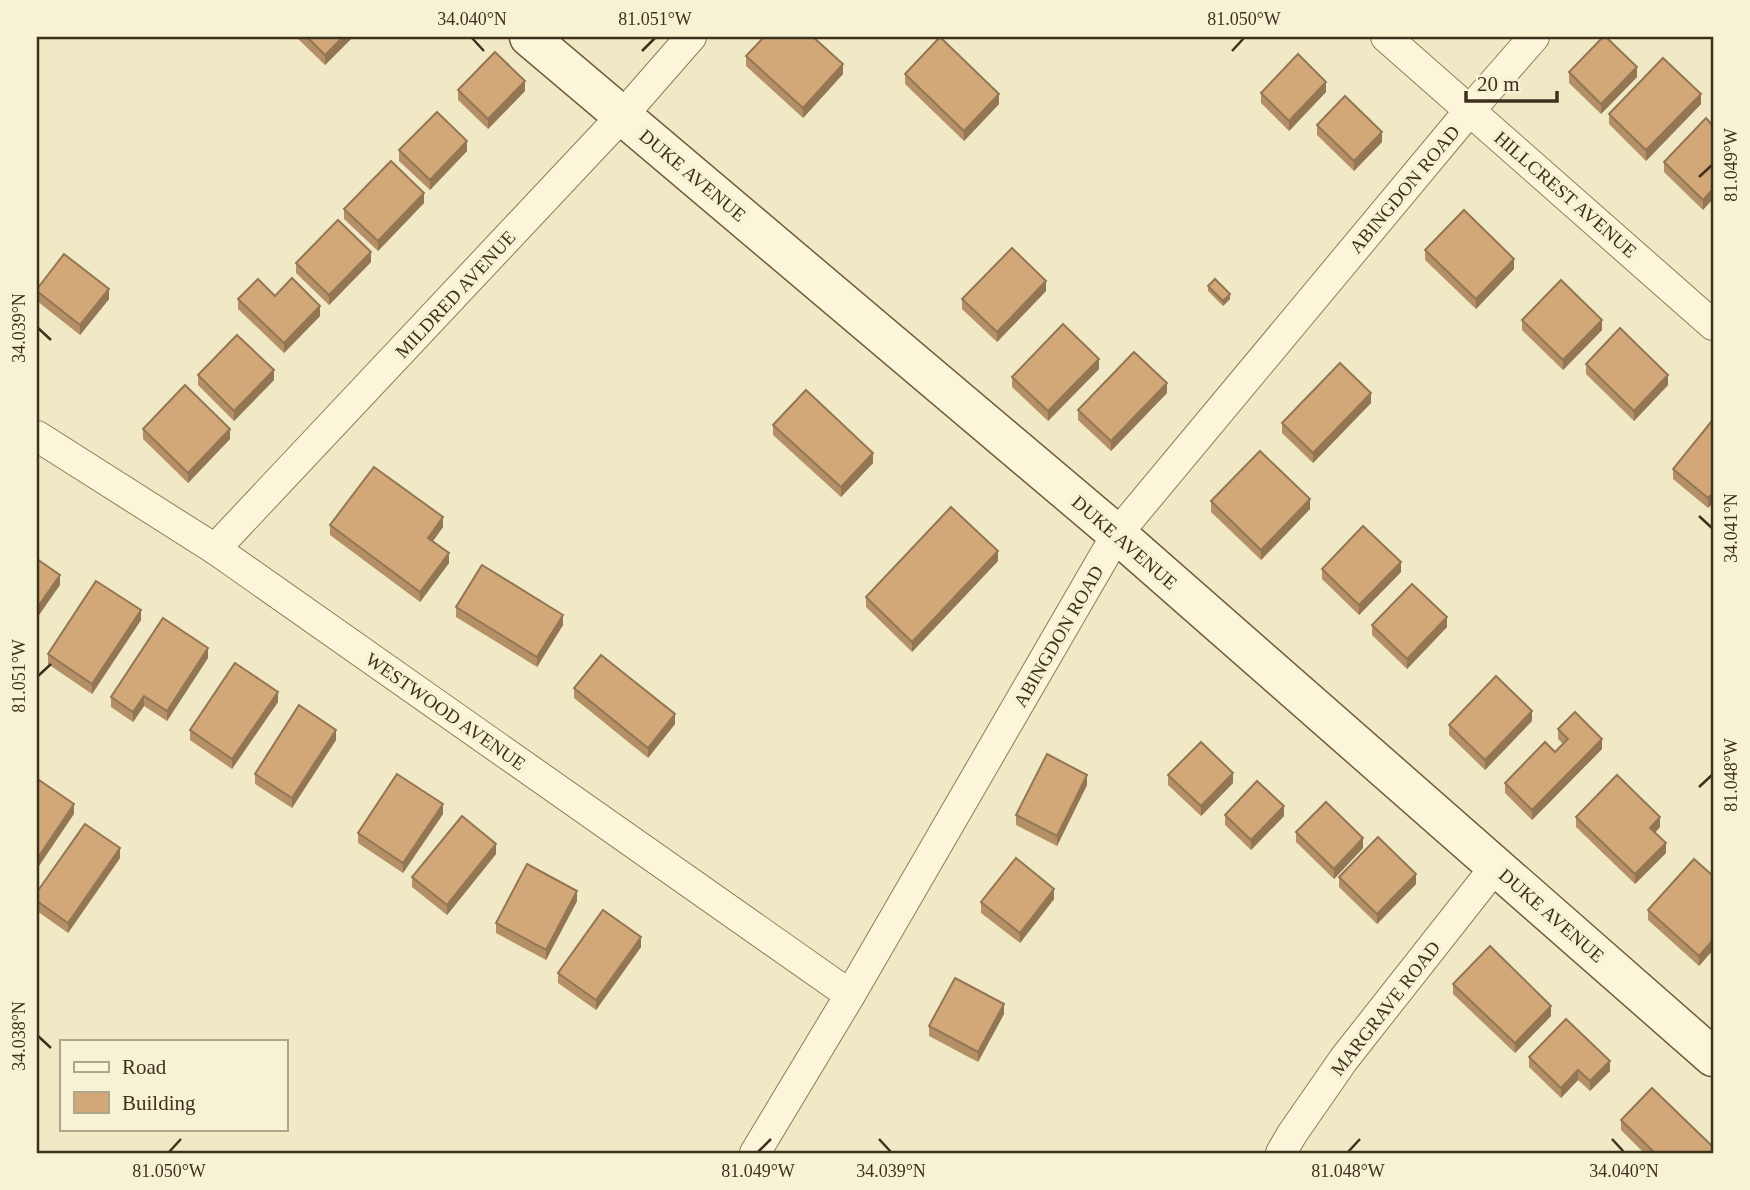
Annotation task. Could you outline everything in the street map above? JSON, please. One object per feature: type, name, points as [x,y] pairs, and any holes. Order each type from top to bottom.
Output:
[{"type":"street","name":"DUKE AVENUE","points":[[529,37],[1117,534],[1713,1057]]},
{"type":"street","name":"MILDRED AVENUE","points":[[215,549],[622,116],[691,37]]},
{"type":"street","name":"HILLCREST AVENUE","points":[[1386,37],[1713,325]]},
{"type":"street","name":"ABINGDON ROAD","points":[[755,1153],[850,995],[1117,534],[1470,110],[1534,37]]},
{"type":"street","name":"WESTWOOD AVENUE","points":[[37,436],[215,549],[850,995]]},
{"type":"street","name":"MARGRAVE ROAD","points":[[1281,1153],[1344,1059],[1496,866]]},
{"type":"building","points":[[307,37],[343,37],[325,55]]},
{"type":"building","points":[[764,37],[813,37],[843,64],[803,108],[746,56]]},
{"type":"building","points":[[940,37],[999,94],[964,131],[905,74]]},
{"type":"building","points":[[1603,37],[1637,67],[1601,104],[1569,72]]},
{"type":"building","points":[[495,52],[525,81],[488,119],[458,90]]},
{"type":"building","points":[[1298,54],[1326,82],[1289,121],[1261,93]]},
{"type":"building","points":[[1663,58],[1701,94],[1646,150],[1609,114]]},
{"type":"building","points":[[1345,96],[1382,132],[1354,161],[1317,125]]},
{"type":"building","points":[[437,112],[467,141],[430,180],[399,150]]},
{"type":"building","points":[[1706,118],[1713,126],[1713,189],[1703,200],[1664,162]]},
{"type":"building","points":[[391,161],[424,193],[378,241],[344,209]]},
{"type":"building","points":[[1464,210],[1514,259],[1476,299],[1425,250]]},
{"type":"building","points":[[338,220],[371,252],[329,295],[296,263]]},
{"type":"building","points":[[1012,248],[1046,281],[997,332],[962,299]]},
{"type":"building","points":[[64,254],[109,289],[80,325],[37,291]]},
{"type":"building","points":[[292,278],[320,306],[284,343],[238,299],[258,279],[275,296]]},
{"type":"building","points":[[1215,279],[1230,294],[1223,301],[1208,286]]},
{"type":"building","points":[[1561,280],[1602,320],[1563,360],[1522,320]]},
{"type":"building","points":[[1063,324],[1099,359],[1048,411],[1012,377]]},
{"type":"building","points":[[1620,328],[1668,375],[1634,411],[1586,364]]},
{"type":"building","points":[[237,335],[274,370],[234,411],[198,375]]},
{"type":"building","points":[[1134,352],[1167,383],[1111,441],[1078,410]]},
{"type":"building","points":[[1340,363],[1371,393],[1313,453],[1282,423]]},
{"type":"building","points":[[185,385],[230,429],[188,473],[143,429]]},
{"type":"building","points":[[806,390],[873,453],[841,487],[773,425]]},
{"type":"building","points":[[1711,422],[1713,493],[1708,498],[1673,469]]},
{"type":"building","points":[[1260,451],[1310,499],[1261,550],[1211,501]]},
{"type":"building","points":[[374,467],[443,517],[428,538],[449,553],[420,592],[330,525]]},
{"type":"building","points":[[951,507],[998,551],[912,642],[866,597]]},
{"type":"building","points":[[1363,526],[1401,562],[1359,605],[1322,569]]},
{"type":"building","points":[[37,559],[60,575],[37,608]]},
{"type":"building","points":[[482,565],[563,615],[537,657],[456,607]]},
{"type":"building","points":[[96,581],[141,610],[92,684],[48,654]]},
{"type":"building","points":[[1412,584],[1447,617],[1407,659],[1372,625]]},
{"type":"building","points":[[163,618],[208,648],[167,711],[144,696],[133,712],[111,697]]},
{"type":"building","points":[[601,655],[675,714],[648,748],[574,688]]},
{"type":"building","points":[[235,663],[278,692],[232,759],[190,730]]},
{"type":"building","points":[[1496,676],[1532,711],[1485,760],[1449,725]]},
{"type":"building","points":[[299,705],[336,730],[292,798],[255,774]]},
{"type":"building","points":[[1575,712],[1602,739],[1532,810],[1505,783],[1545,742],[1555,752],[1568,739],[1558,729]]},
{"type":"building","points":[[1201,742],[1233,773],[1201,806],[1168,775]]},
{"type":"building","points":[[1047,754],[1087,775],[1057,836],[1016,815]]},
{"type":"building","points":[[397,774],[443,804],[403,863],[358,833]]},
{"type":"building","points":[[1617,775],[1660,817],[1650,828],[1666,843],[1635,874],[1576,817]]},
{"type":"building","points":[[39,780],[74,804],[37,859],[37,784]]},
{"type":"building","points":[[1257,781],[1284,806],[1251,840],[1225,815]]},
{"type":"building","points":[[1326,802],[1363,838],[1334,869],[1296,832]]},
{"type":"building","points":[[462,816],[496,844],[447,905],[412,877]]},
{"type":"building","points":[[85,824],[120,848],[68,923],[37,901],[37,892]]},
{"type":"building","points":[[1378,837],[1416,874],[1377,914],[1339,877]]},
{"type":"building","points":[[1016,858],[1054,889],[1020,933],[981,902]]},
{"type":"building","points":[[1694,859],[1713,876],[1713,940],[1699,956],[1648,910]]},
{"type":"building","points":[[527,864],[577,891],[546,950],[496,923]]},
{"type":"building","points":[[603,910],[641,937],[596,1000],[558,973]]},
{"type":"building","points":[[1490,946],[1551,1006],[1515,1043],[1453,984]]},
{"type":"building","points":[[955,978],[1004,1004],[978,1052],[929,1026]]},
{"type":"building","points":[[1566,1019],[1610,1061],[1590,1081],[1578,1070],[1561,1088],[1529,1057]]},
{"type":"building","points":[[1652,1088],[1713,1147],[1713,1153],[1655,1153],[1621,1120]]}]
